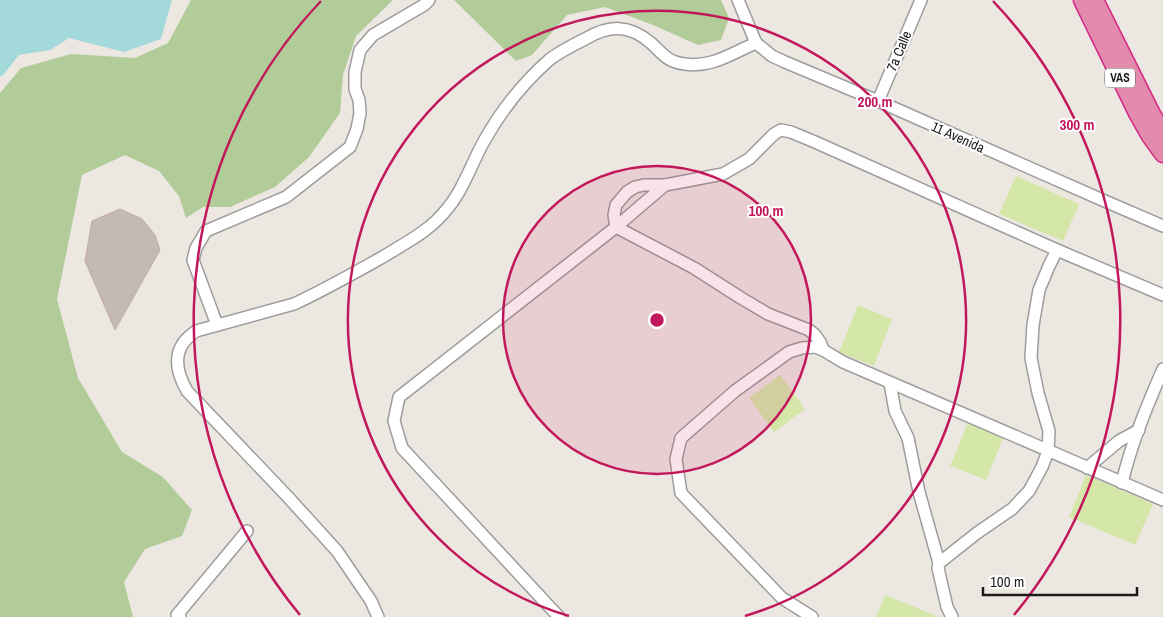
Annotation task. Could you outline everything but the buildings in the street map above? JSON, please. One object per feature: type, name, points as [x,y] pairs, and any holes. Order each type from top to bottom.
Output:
[{"type":"highway","name":"VAS","points":[[1082,0],[1137,113],[1163,154]]},
{"type":"highway","name":"VAS","points":[[1095,0],[1152,116],[1163,132]]},
{"type":"street","points":[[216,326],[193,260],[196,248],[206,231],[286,197],[350,146],[357,129],[360,113],[359,100],[355,89],[355,72],[360,50],[373,35],[424,5],[429,0]]},
{"type":"street","points":[[378,617],[370,601],[337,551],[187,391],[178,369],[181,345],[196,331],[294,304],[307,298],[412,240],[435,223],[454,200],[484,142],[503,112],[516,95],[550,59],[587,37],[619,28],[628,29],[644,37],[666,58],[694,65],[716,62],[756,43],[738,0]]},
{"type":"street","name":"7a Calle","points":[[878,101],[921,0]]},
{"type":"street","name":"11 Avenida","points":[[756,43],[772,56],[785,62],[1163,226]]},
{"type":"street","points":[[616,227],[614,215],[616,205],[627,192],[635,187],[665,185],[723,174],[749,159],[774,134],[781,130],[791,132],[824,146],[1163,295]]},
{"type":"street","points":[[559,617],[402,448],[394,421],[399,397],[616,227],[665,185]]},
{"type":"street","points":[[616,227],[694,268],[768,314],[809,330],[820,342],[823,350]]},
{"type":"street","points":[[939,563],[977,533],[1012,509],[1029,491],[1042,467],[1048,451],[1048,431],[1031,358],[1033,325],[1039,290],[1058,250]]},
{"type":"street","points":[[812,617],[782,598],[681,493],[676,459],[681,438],[735,391],[789,352],[814,347],[823,350],[843,362],[890,383],[1163,500]]},
{"type":"street","points":[[1122,483],[1127,463],[1163,369]]},
{"type":"street","points":[[890,383],[895,411],[908,438],[919,492],[939,563],[938,568],[947,607],[952,617]]},
{"type":"street","points":[[1087,468],[1119,441],[1139,430]]},
{"type":"street","points":[[180,617],[177,615],[247,531]]},
{"type":"green space","points":[[191,0],[393,0],[356,36],[343,75],[340,113],[309,157],[275,187],[230,207],[203,207],[186,218],[179,196],[159,171],[125,155],[82,175],[57,299],[78,378],[122,452],[163,477],[192,510],[182,536],[145,549],[124,582],[133,617],[0,617],[0,93],[21,68],[71,54],[135,58],[168,43]]},
{"type":"green space","points":[[454,0],[721,0],[729,18],[721,40],[698,45],[605,7],[567,15],[532,55],[516,61]]},
{"type":"green space","points":[[1016,176],[1079,204],[1063,241],[999,214]]},
{"type":"green space","points":[[858,305],[892,319],[874,366],[839,352]]},
{"type":"green space","points":[[780,375],[805,409],[774,432],[749,398]]},
{"type":"green space","points":[[968,422],[1004,436],[986,480],[950,466]]},
{"type":"green space","points":[[1086,475],[1153,504],[1135,545],[1069,517]]},
{"type":"green space","points":[[885,595],[939,617],[876,617]]},
{"type":"water","points":[[0,0],[172,0],[161,39],[124,52],[69,38],[50,50],[19,55],[0,77]]}]
